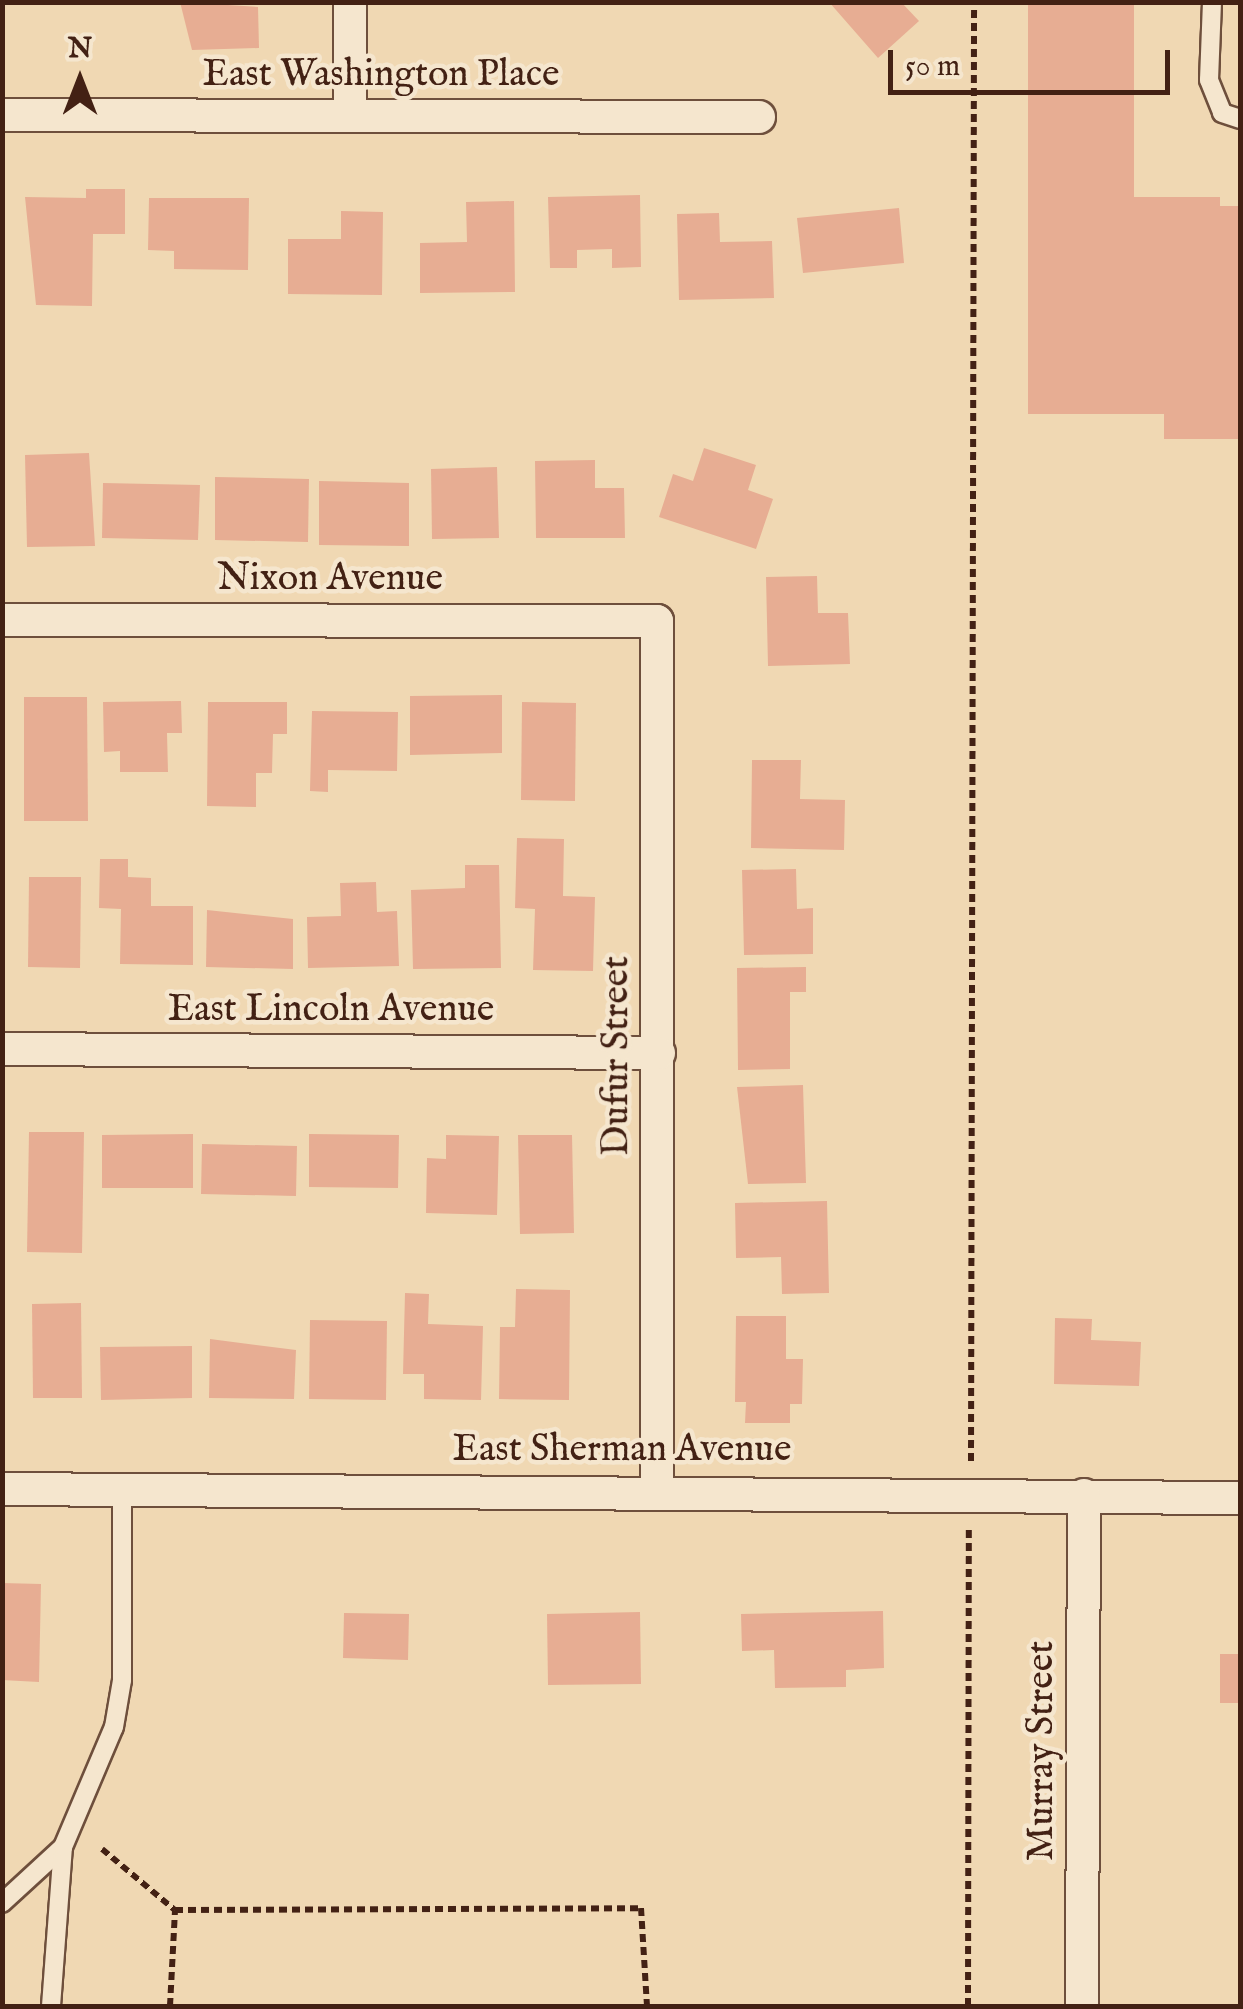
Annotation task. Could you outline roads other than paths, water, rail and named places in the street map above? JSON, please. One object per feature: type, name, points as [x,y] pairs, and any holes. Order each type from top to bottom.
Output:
[{"type":"street","points":[[350,2],[350,116]]},
{"type":"street","name":"East Washington Place","points":[[2,116],[759,118]]},
{"type":"street","name":"Nixon Avenue","points":[[2,620],[657,621]]},
{"type":"street","name":"Dufur Street","points":[[657,621],[657,1490]]},
{"type":"street","name":"East Lincoln Avenue","points":[[2,1050],[659,1052]]},
{"type":"street","name":"East Sherman Avenue","points":[[2,1489],[657,1490],[1240,1498]]},
{"type":"street","name":"Murray Street","points":[[1082,2006],[1084,1495]]},
{"type":"lane","points":[[1212,2],[1209,80],[1222,113],[1240,119]]},
{"type":"lane","points":[[51,2006],[63,1848],[114,1728],[122,1489]]},
{"type":"lane","points":[[2,1902],[63,1848]]}]
